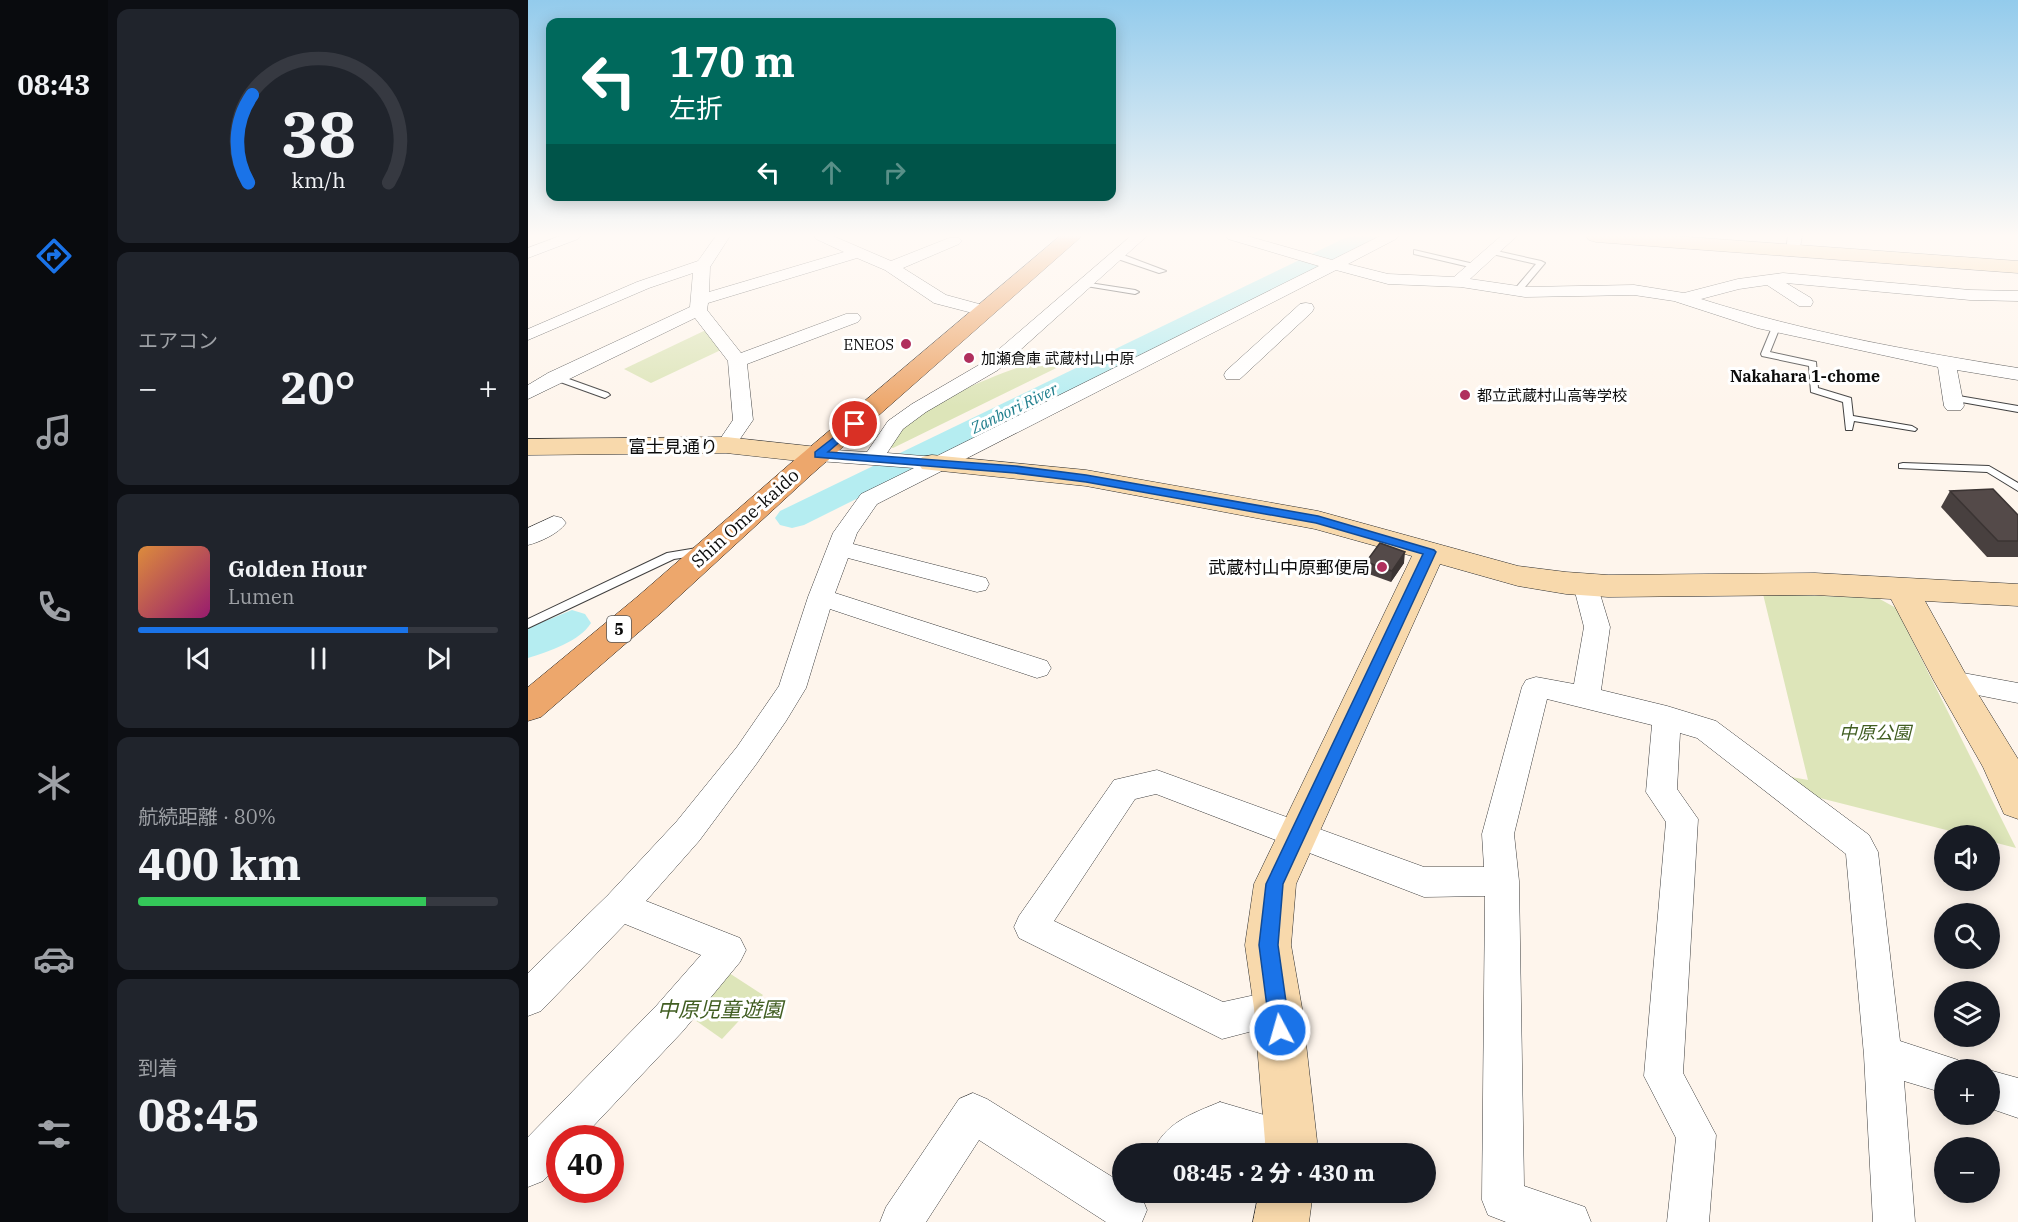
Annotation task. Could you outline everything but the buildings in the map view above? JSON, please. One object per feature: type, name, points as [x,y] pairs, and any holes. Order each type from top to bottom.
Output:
[{"type":"main road","name":"Shin Ome-kaido","points":[[528,707],[649,605],[1005,293]]},
{"type":"street","points":[[528,335],[624,293]]},
{"type":"street","points":[[700,293],[700,305],[737,361],[743,420],[726,445]]},
{"type":"street","points":[[528,393],[555,377],[700,305],[733,293]]},
{"type":"street","points":[[931,293],[940,299],[984,311]]},
{"type":"street","points":[[874,460],[895,425],[919,408],[991,366],[1076,293]]},
{"type":"street","points":[[528,998],[620,906],[688,831],[747,755],[792,688],[821,597],[845,533],[869,499],[935,463],[1277,293]]},
{"type":"street","points":[[1653,293],[1685,298],[1776,327],[1946,362],[2018,374]]},
{"type":"street","points":[[1685,298],[1704,293]]},
{"type":"street","points":[[1791,293],[1805,302]]},
{"type":"street","points":[[1950,293],[2018,296]]},
{"type":"street","points":[[1233,375],[1306,308]]},
{"type":"street","points":[[1247,309],[1287,325]]},
{"type":"street","points":[[737,361],[852,318]]},
{"type":"street","points":[[1946,362],[1954,402]]},
{"type":"street","name":"富士見通り","points":[[528,447],[726,445],[819,455]]},
{"type":"street","points":[[819,455],[935,463],[1086,478],[1318,520],[1518,576],[1585,584],[1815,584],[2018,596]]},
{"type":"street","points":[[528,538],[554,523]]},
{"type":"street","points":[[839,548],[977,584]]},
{"type":"street","points":[[1290,1143],[1278,1008],[1268,945],[1275,884],[1430,552]]},
{"type":"street","points":[[1585,584],[1597,627],[1586,697]]},
{"type":"street","points":[[1903,590],[1952,681],[2001,764],[2018,802]]},
{"type":"street","points":[[821,597],[1037,668]]},
{"type":"street","points":[[1952,681],[2018,693]]},
{"type":"street","points":[[1570,1222],[1503,1200],[1502,881],[1498,834],[1536,687],[1667,717],[1706,729],[1858,845],[1862,852],[1883,1055],[1894,1222]]},
{"type":"street","points":[[1667,717],[1661,792],[1682,819],[1663,1076],[1696,1135],[1688,1222]]},
{"type":"street","points":[[1278,1008],[1222,1021],[1031,927],[1125,789],[1157,782],[1296,836],[1424,882],[1502,881]]},
{"type":"street","points":[[528,1166],[670,1018],[728,950],[620,906]]},
{"type":"street","points":[[1883,1055],[1934,1071]]},
{"type":"street","points":[[2000,1092],[2018,1098]]},
{"type":"street","points":[[901,1222],[973,1113],[1128,1208]]},
{"type":"street","points":[[1181,1143],[1220,1122],[1279,1143]]},
{"type":"street","points":[[1281,1222],[1284,1203]]},
{"type":"lane","points":[[1776,327],[1766,354],[1813,364],[1814,390],[1848,400],[1850,423],[1912,429]]},
{"type":"lane","points":[[555,377],[605,395]]},
{"type":"lane","points":[[1954,402],[2018,409]]},
{"type":"lane","points":[[1903,466],[1989,468],[2018,488]]},
{"type":"lane","points":[[528,624],[671,556],[708,551]]},
{"type":"green space","points":[[708,329],[723,349],[651,383],[624,369]]},
{"type":"green space","points":[[1082,350],[1091,351],[893,448],[889,447],[908,422],[946,399],[1015,368]]},
{"type":"green space","name":"中原公園","points":[[1763,594],[1878,598],[1896,608],[2016,848],[2000,844],[2000,825],[1934,825],[1934,827],[1812,796],[1786,776],[1808,780]]},
{"type":"green space","name":"中原児童遊園","points":[[726,971],[763,995],[722,1039],[685,1013]]},
{"type":"waterway","name":"Zanbori River","points":[[792,518],[1250,293]]},
{"type":"waterway","name":"Zanbori River","points":[[528,644],[572,623]]},
{"type":"place","name":"ENEOS","points":[[906,344]]},
{"type":"place","name":"加瀬倉庫 武蔵村山中原","points":[[969,358]]},
{"type":"place","name":"都立武蔵村山高等学校","points":[[1465,395]]},
{"type":"place","name":"武蔵村山中原郵便局","points":[[1382,567]]},
{"type":"district","name":"Nakahara 1-chome","points":[[1805,376]]},
{"type":"route","points":[[855,424],[819,455],[1015,470],[1086,478],[1318,520],[1430,552],[1275,884],[1268,945],[1280,1030]]}]
